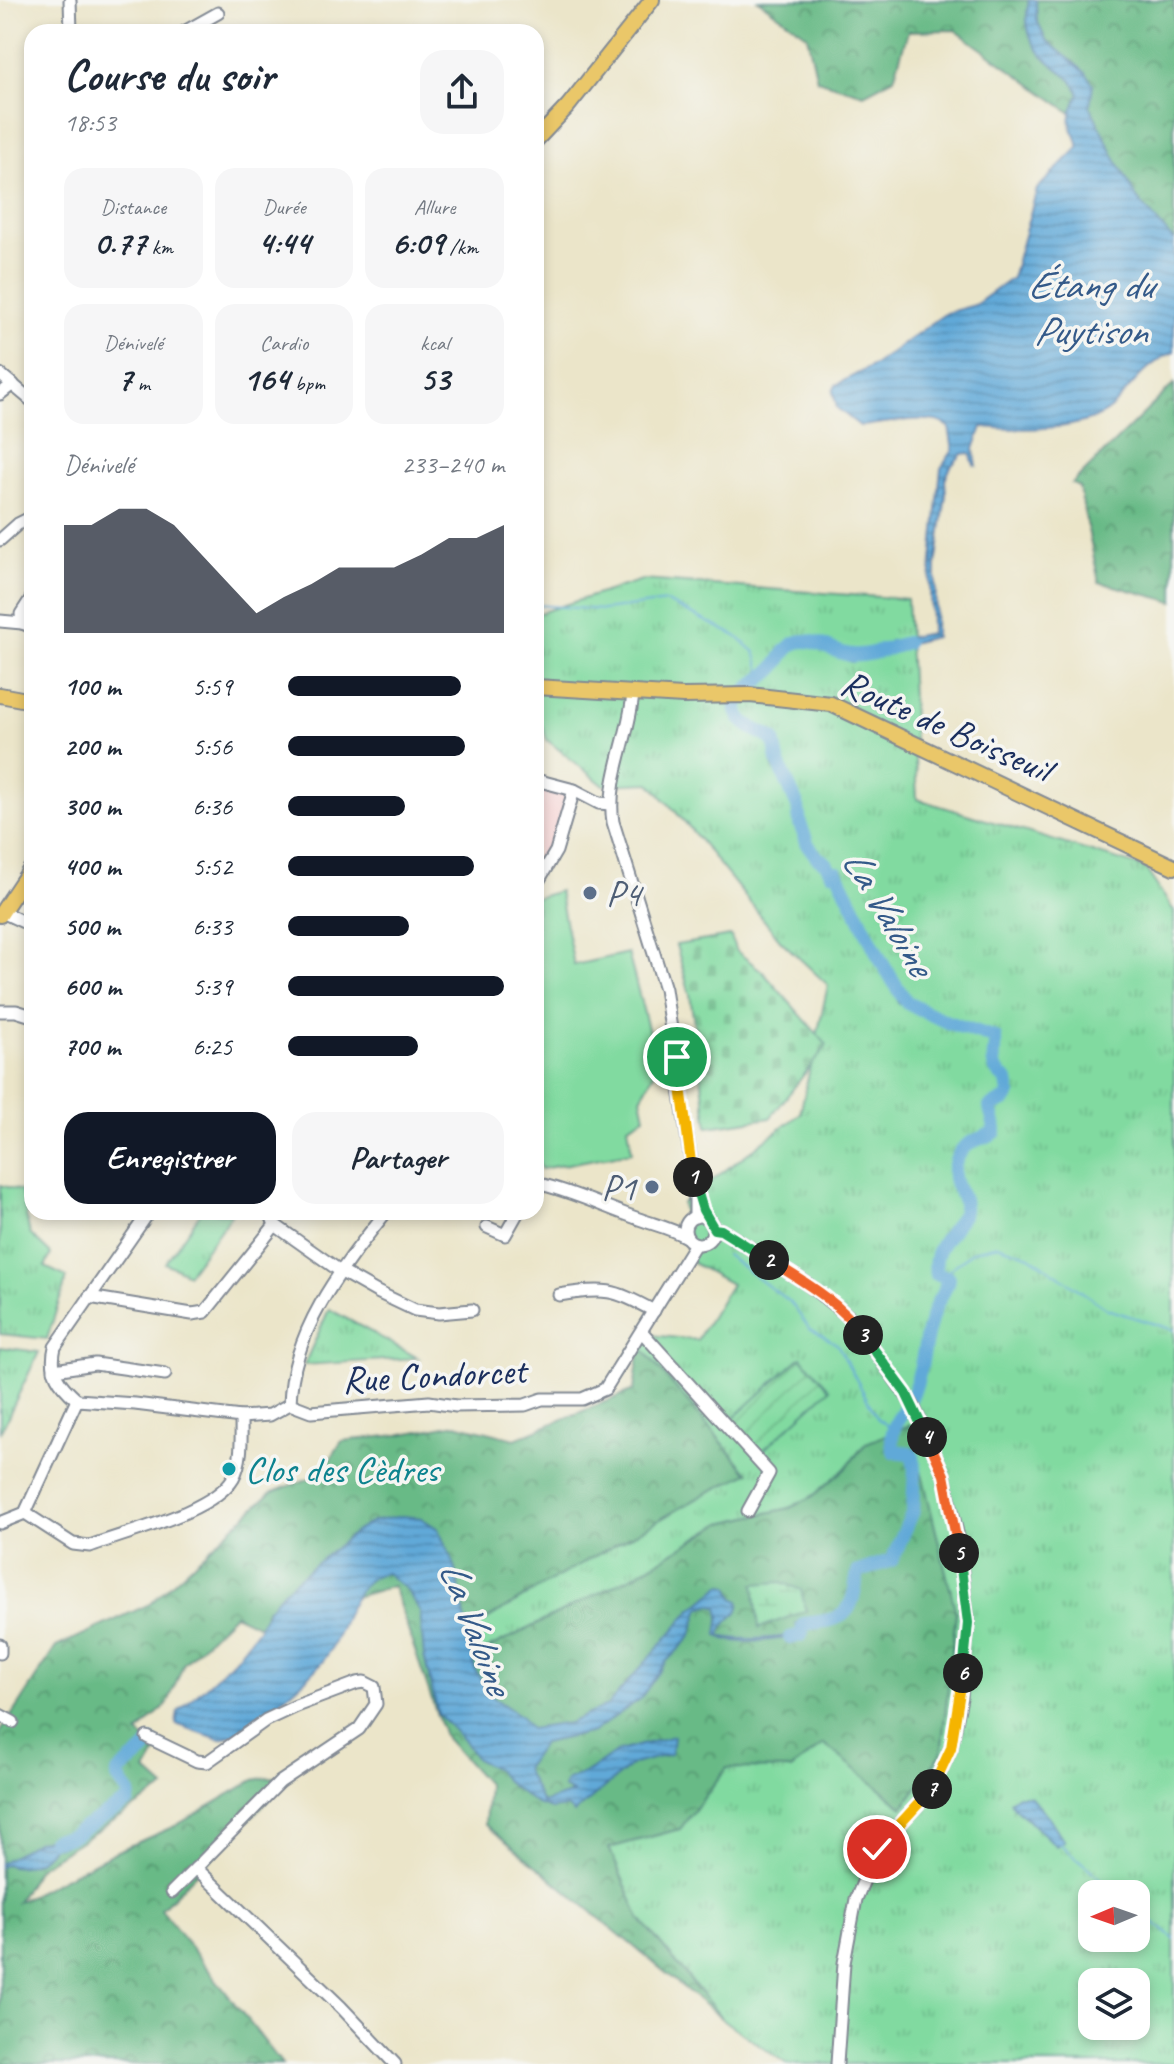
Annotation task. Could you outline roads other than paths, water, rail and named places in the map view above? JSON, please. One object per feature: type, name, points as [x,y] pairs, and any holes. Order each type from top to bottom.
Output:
[{"type":"main road","points":[[544,132],[652,0]]},
{"type":"main road","name":"Route de Boisseuil","points":[[544,687],[750,695],[831,704],[1174,867]]},
{"type":"main road","points":[[0,695],[24,700]]},
{"type":"main road","points":[[1,913],[24,879]]},
{"type":"street","points":[[70,0],[71,24]]},
{"type":"street","points":[[198,24],[218,13]]},
{"type":"street","points":[[0,374],[24,394]]},
{"type":"street","points":[[0,394],[13,384]]},
{"type":"street","points":[[0,540],[24,521]]},
{"type":"street","points":[[0,621],[24,625]]},
{"type":"street","points":[[633,693],[630,724],[610,804],[665,989],[695,1188],[695,1217],[689,1236],[642,1332],[769,1473],[748,1511]]},
{"type":"street","points":[[544,782],[574,790],[599,803],[610,804]]},
{"type":"street","points":[[544,871],[556,851],[574,790]]},
{"type":"street","points":[[1,913],[24,923]]},
{"type":"street","points":[[0,1011],[24,1014]]},
{"type":"street","points":[[544,1185],[640,1220],[667,1226],[703,1244],[711,1229],[695,1188]]},
{"type":"street","points":[[695,1217],[806,1283],[852,1319],[913,1405],[944,1475],[958,1537],[968,1623],[961,1698],[951,1748],[932,1789],[877,1849],[856,1899],[844,1963],[837,2064]]},
{"type":"street","points":[[143,1220],[55,1347],[54,1370],[62,1386],[77,1400],[241,1417],[270,1415],[290,1404],[295,1363],[310,1324],[340,1271],[380,1220]]},
{"type":"street","points":[[273,1220],[275,1225],[340,1271],[415,1310],[439,1313],[472,1310]]},
{"type":"street","points":[[487,1227],[505,1235],[513,1220]]},
{"type":"street","points":[[89,1297],[192,1314],[205,1312],[275,1225]]},
{"type":"street","points":[[559,1295],[606,1290],[623,1294],[654,1311]]},
{"type":"street","name":"Rue Condorcet","points":[[290,1404],[311,1412],[429,1402],[456,1406],[525,1405],[542,1399],[582,1399],[605,1389],[642,1332]]},
{"type":"street","points":[[54,1370],[95,1364],[165,1374]]},
{"type":"street","points":[[0,1523],[25,1513],[77,1400]]},
{"type":"street","points":[[25,1513],[73,1544],[90,1546],[205,1504],[232,1480],[239,1461],[241,1417]]},
{"type":"street","points":[[0,1645],[0,1653]]},
{"type":"street","points":[[147,1737],[197,1761],[207,1762],[244,1734],[296,1706],[357,1683],[364,1682],[374,1687],[376,1704],[359,1729],[280,1782],[172,1892]]},
{"type":"street","points":[[0,1715],[13,1722]]},
{"type":"street","points":[[196,1868],[341,2007],[395,2064]]},
{"type":"water","name":"Étang du Puytison","points":[[1029,0],[1036,0],[1037,20],[1046,40],[1086,73],[1093,84],[1090,106],[1112,152],[1137,198],[1174,241],[1174,352],[1148,368],[1114,405],[1087,421],[1051,428],[982,427],[974,449],[977,466],[970,453],[962,454],[951,466],[945,480],[946,495],[936,566],[935,637],[879,651],[852,662],[803,643],[787,654],[767,680],[755,688],[737,690],[749,688],[775,668],[781,656],[799,642],[808,642],[853,656],[889,647],[890,641],[931,633],[930,582],[941,468],[953,450],[949,427],[941,422],[919,419],[860,426],[837,408],[833,391],[836,385],[874,365],[946,313],[975,305],[1012,278],[1037,189],[1078,148],[1070,119],[1079,94],[1070,79],[1042,55],[1032,41],[1027,26]]},
{"type":"water","points":[[734,702],[740,706],[737,708],[742,720],[774,740],[778,761],[798,807],[808,845],[815,856],[837,872],[882,963],[907,1003],[947,1022],[995,1038],[994,1066],[1007,1080],[1009,1094],[1005,1097],[1005,1084],[992,1066],[992,1040],[942,1023],[898,1003],[895,986],[881,968],[851,913],[836,875],[813,858],[804,843],[794,801],[772,765],[773,743],[737,719]]},
{"type":"water","points":[[1004,1097],[990,1107],[995,1132],[966,1146],[956,1160],[954,1180],[962,1195],[964,1211],[936,1251],[936,1274],[948,1278],[923,1345],[922,1368],[914,1392],[910,1388],[919,1371],[919,1347],[932,1313],[931,1304],[944,1284],[943,1279],[933,1274],[934,1250],[942,1233],[957,1218],[961,1209],[960,1197],[951,1175],[952,1162],[964,1147],[990,1132],[992,1123],[986,1112],[988,1103]]},
{"type":"water","points":[[898,1410],[892,1446],[895,1451],[909,1453],[915,1468],[913,1511],[892,1560],[858,1572],[853,1598],[846,1612],[831,1620],[804,1624],[801,1635],[755,1641],[732,1641],[720,1636],[748,1639],[784,1636],[799,1631],[796,1625],[799,1621],[823,1619],[845,1610],[854,1591],[855,1569],[887,1559],[892,1554],[901,1525],[908,1514],[912,1474],[910,1458],[890,1454],[886,1441],[890,1441]]},
{"type":"water","points":[[402,1516],[421,1518],[438,1529],[455,1566],[475,1670],[494,1698],[520,1716],[530,1729],[569,1723],[608,1705],[692,1609],[722,1585],[729,1586],[734,1598],[739,1601],[738,1611],[724,1626],[720,1636],[717,1634],[718,1607],[711,1604],[700,1608],[690,1638],[666,1662],[640,1699],[593,1732],[543,1743],[525,1769],[542,1803],[573,1793],[563,1788],[566,1781],[589,1771],[616,1752],[673,1736],[671,1754],[633,1764],[574,1813],[567,1807],[551,1809],[537,1804],[509,1784],[494,1768],[476,1759],[465,1742],[438,1714],[424,1656],[420,1611],[406,1589],[386,1573],[374,1577],[356,1596],[323,1661],[257,1719],[219,1739],[176,1724],[178,1712],[234,1660],[258,1629],[267,1610],[287,1587],[371,1522]]},
{"type":"water","points":[[152,1742],[144,1751],[118,1773],[118,1779],[129,1793],[128,1801],[101,1819],[75,1830],[126,1800],[127,1796],[115,1778],[117,1771]]},
{"type":"water","points":[[1018,1795],[1030,1796],[1049,1817],[1064,1841],[1056,1846],[1013,1806],[1010,1801]]},
{"type":"water","points":[[75,1830],[64,1845],[52,1847],[38,1861],[24,1866],[5,1864],[0,1867],[0,1863],[38,1841]]},
{"type":"waterway","points":[[544,606],[603,610],[667,602],[736,636],[755,652],[763,677]]},
{"type":"waterway","name":"La Valoine","points":[[790,1638],[801,1635],[804,1624],[830,1620],[845,1612],[853,1598],[858,1572],[892,1560],[913,1511],[913,1457],[909,1453],[894,1451],[892,1435],[916,1384],[932,1317],[947,1282],[948,1278],[936,1274],[937,1255],[964,1211],[964,1201],[954,1176],[956,1160],[969,1144],[995,1132],[990,1107],[1006,1099],[1009,1094],[1007,1080],[994,1066],[995,1038],[947,1022],[907,1003],[882,963],[837,872],[831,872],[808,845],[798,807],[778,761],[774,740],[742,720],[737,705],[746,691],[773,669],[786,650],[798,642],[812,642],[845,654],[859,655],[906,643]]},
{"type":"waterway","points":[[943,1275],[973,1251],[998,1245],[1030,1256],[1107,1309],[1174,1330]]},
{"type":"waterway","points":[[726,1255],[791,1303],[809,1328],[837,1344],[878,1419],[893,1429]]},
{"type":"waterway","name":"La Valoine","points":[[53,1840],[69,1837],[128,1801],[129,1793],[118,1778],[118,1773],[152,1742]]},
{"type":"waterway","points":[[1059,1843],[1103,1880]]},
{"type":"waterway","points":[[1150,1919],[1174,1939]]},
{"type":"place","name":"P4","points":[[590,893]]},
{"type":"place","name":"P1","points":[[652,1187]]},
{"type":"place","name":"Clos des Cèdres","points":[[229,1469]]}]
